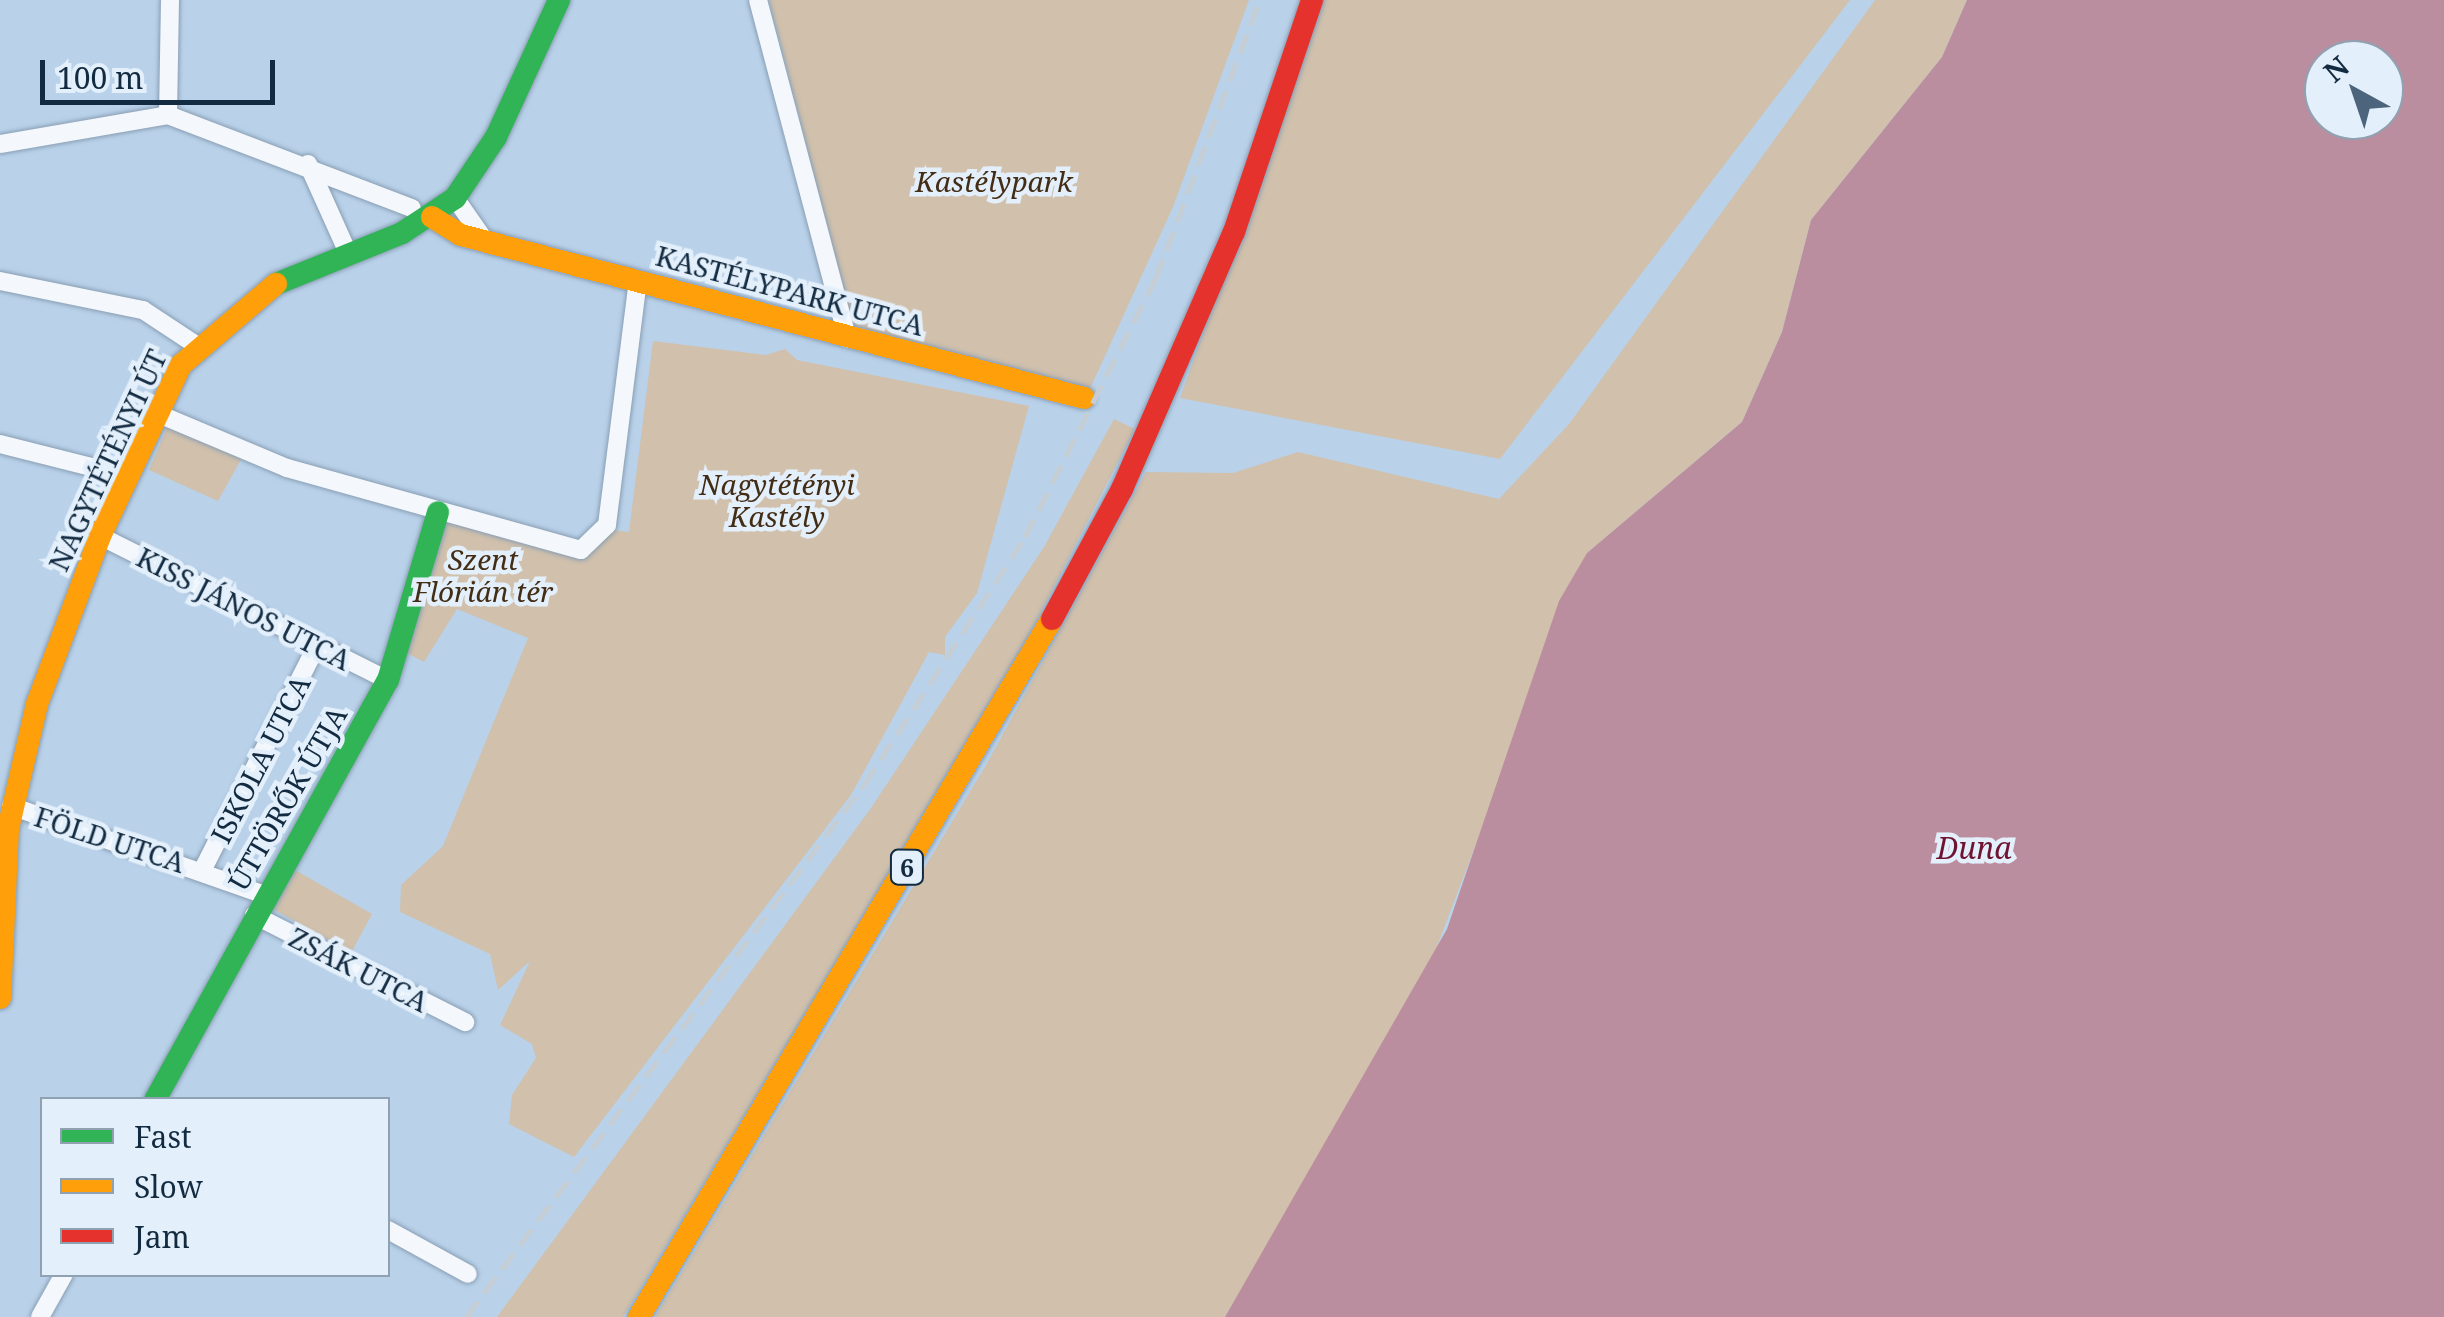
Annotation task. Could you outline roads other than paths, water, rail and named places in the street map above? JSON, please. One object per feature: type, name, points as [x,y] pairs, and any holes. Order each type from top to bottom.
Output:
[{"type":"main road","name":"NAGYTÉTÉNYI ÚT","points":[[0,998],[11,806],[52,659],[127,476],[196,344],[264,288],[348,254],[422,212],[456,198],[487,154],[559,0]]},
{"type":"main road","name":"6","points":[[639,1317],[1018,681],[1122,489],[1234,232],[1312,0]]},
{"type":"main road","name":"KASTÉLYPARK UTCA","points":[[422,212],[460,235],[482,235],[847,338],[1084,398]]},
{"type":"main road","name":"ÚTTÖRŐK ÚTJA","points":[[156,1097],[388,680],[438,512]]},
{"type":"street","points":[[168,116],[170,0]]},
{"type":"street","points":[[758,0],[847,338]]},
{"type":"street","points":[[0,144],[168,116],[308,164],[422,212]]},
{"type":"street","points":[[308,164],[348,254]]},
{"type":"street","points":[[456,198],[482,235]]},
{"type":"street","points":[[168,418],[243,450],[438,512],[590,547],[607,525],[638,280]]},
{"type":"street","points":[[0,281],[143,310],[196,344]]},
{"type":"street","points":[[0,444],[127,476]]},
{"type":"street","name":"KISS JÁNOS UTCA","points":[[100,536],[246,603],[316,648],[388,680]]},
{"type":"street","name":"ISKOLA UTCA","points":[[203,869],[316,648]]},
{"type":"street","name":"FÖLD UTCA","points":[[11,806],[203,869],[260,905]]},
{"type":"street","name":"ZSÁK UTCA","points":[[260,905],[465,1022]]},
{"type":"street","points":[[390,1231],[468,1274]]},
{"type":"street","points":[[40,1317],[62,1277]]},
{"type":"water","name":"Duna","points":[[1967,0],[2444,0],[2444,1317],[1225,1317],[1447,929],[1559,601],[1587,553],[1742,422],[1782,332],[1811,220],[1942,57]]},
{"type":"railway","points":[[466,1317],[864,785],[1025,537],[1156,278],[1260,0]]},
{"type":"park label","name":"Kastélypark","points":[[994,181]]},
{"type":"park label","name":"Nagytétényi Kastély","points":[[777,500]]},
{"type":"park label","name":"Szent Flórián tér","points":[[483,575]]}]
